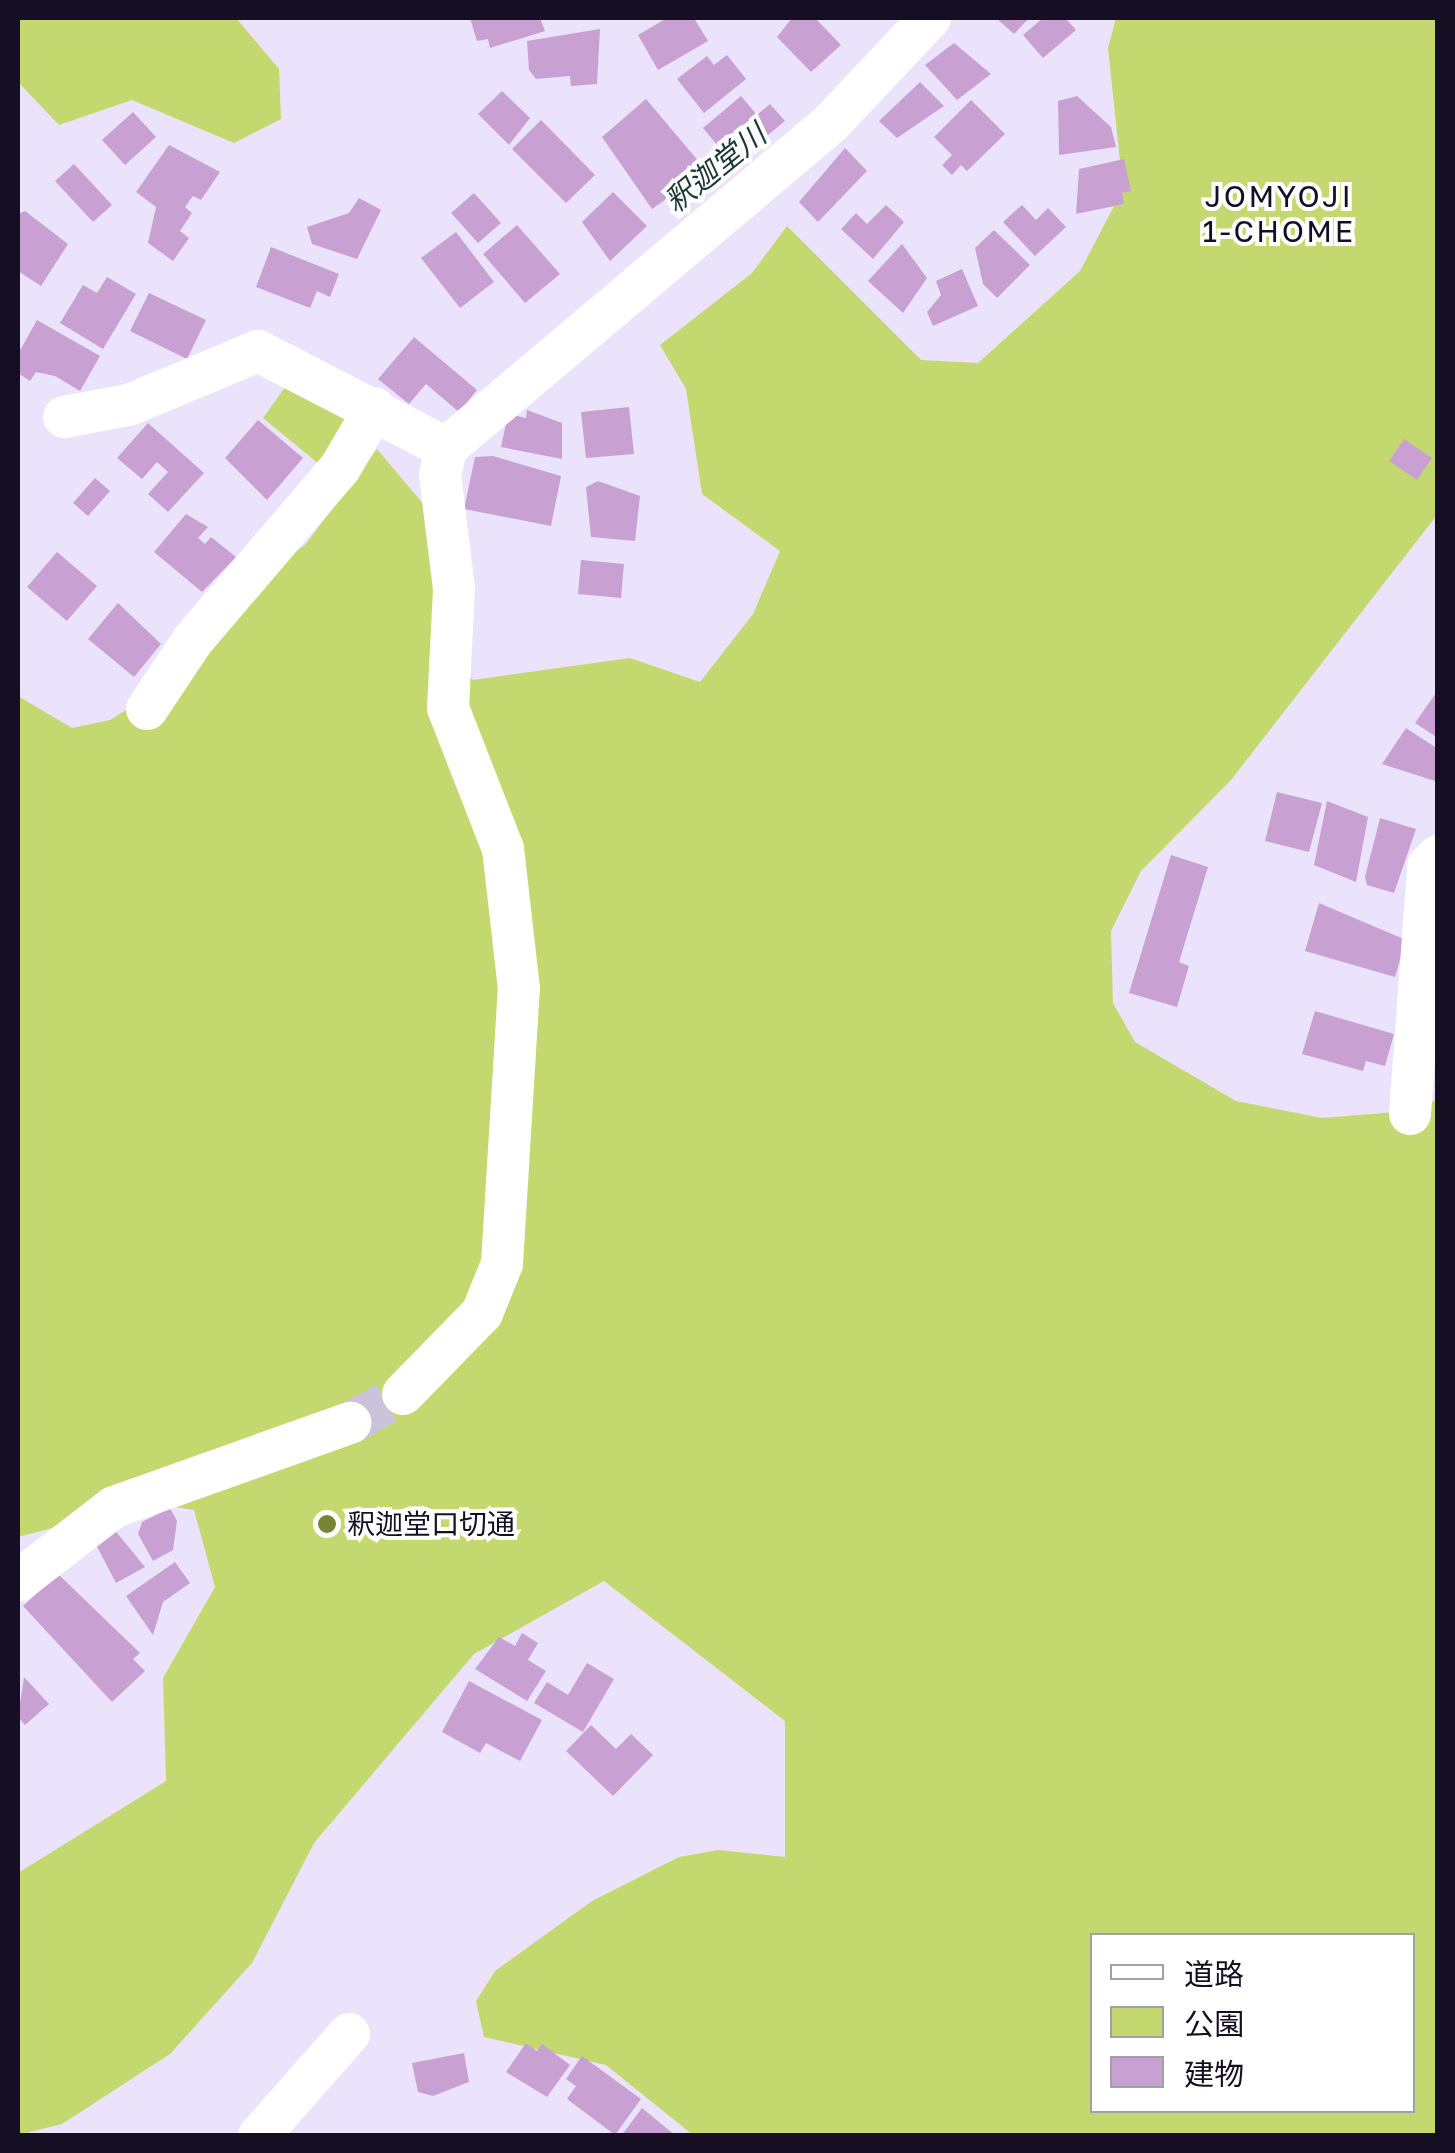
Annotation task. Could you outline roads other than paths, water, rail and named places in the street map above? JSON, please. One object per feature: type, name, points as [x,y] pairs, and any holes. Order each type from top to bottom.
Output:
[{"type":"street","points":[[403,1394],[482,1312],[502,1264],[519,989],[503,849],[448,689],[454,589],[440,475],[446,448],[830,124],[930,18]]},
{"type":"street","points":[[64,416],[128,405],[258,351],[446,448]]},
{"type":"street","points":[[147,708],[193,640],[340,468],[375,408]]},
{"type":"street","points":[[1410,1114],[1428,866],[1438,856]]},
{"type":"street","points":[[18,1581],[114,1507],[350,1423]]},
{"type":"street","points":[[260,2136],[350,2034]]},
{"type":"tunnel","points":[[350,1423],[403,1394]]},
{"type":"place","name":"釈迦堂口切通","points":[[327,1524]]},
{"type":"district","name":"JOMYOJI 1-CHOME","points":[[1279,213]]},
{"type":"water label","name":"釈迦堂川","points":[[715,168]]}]
